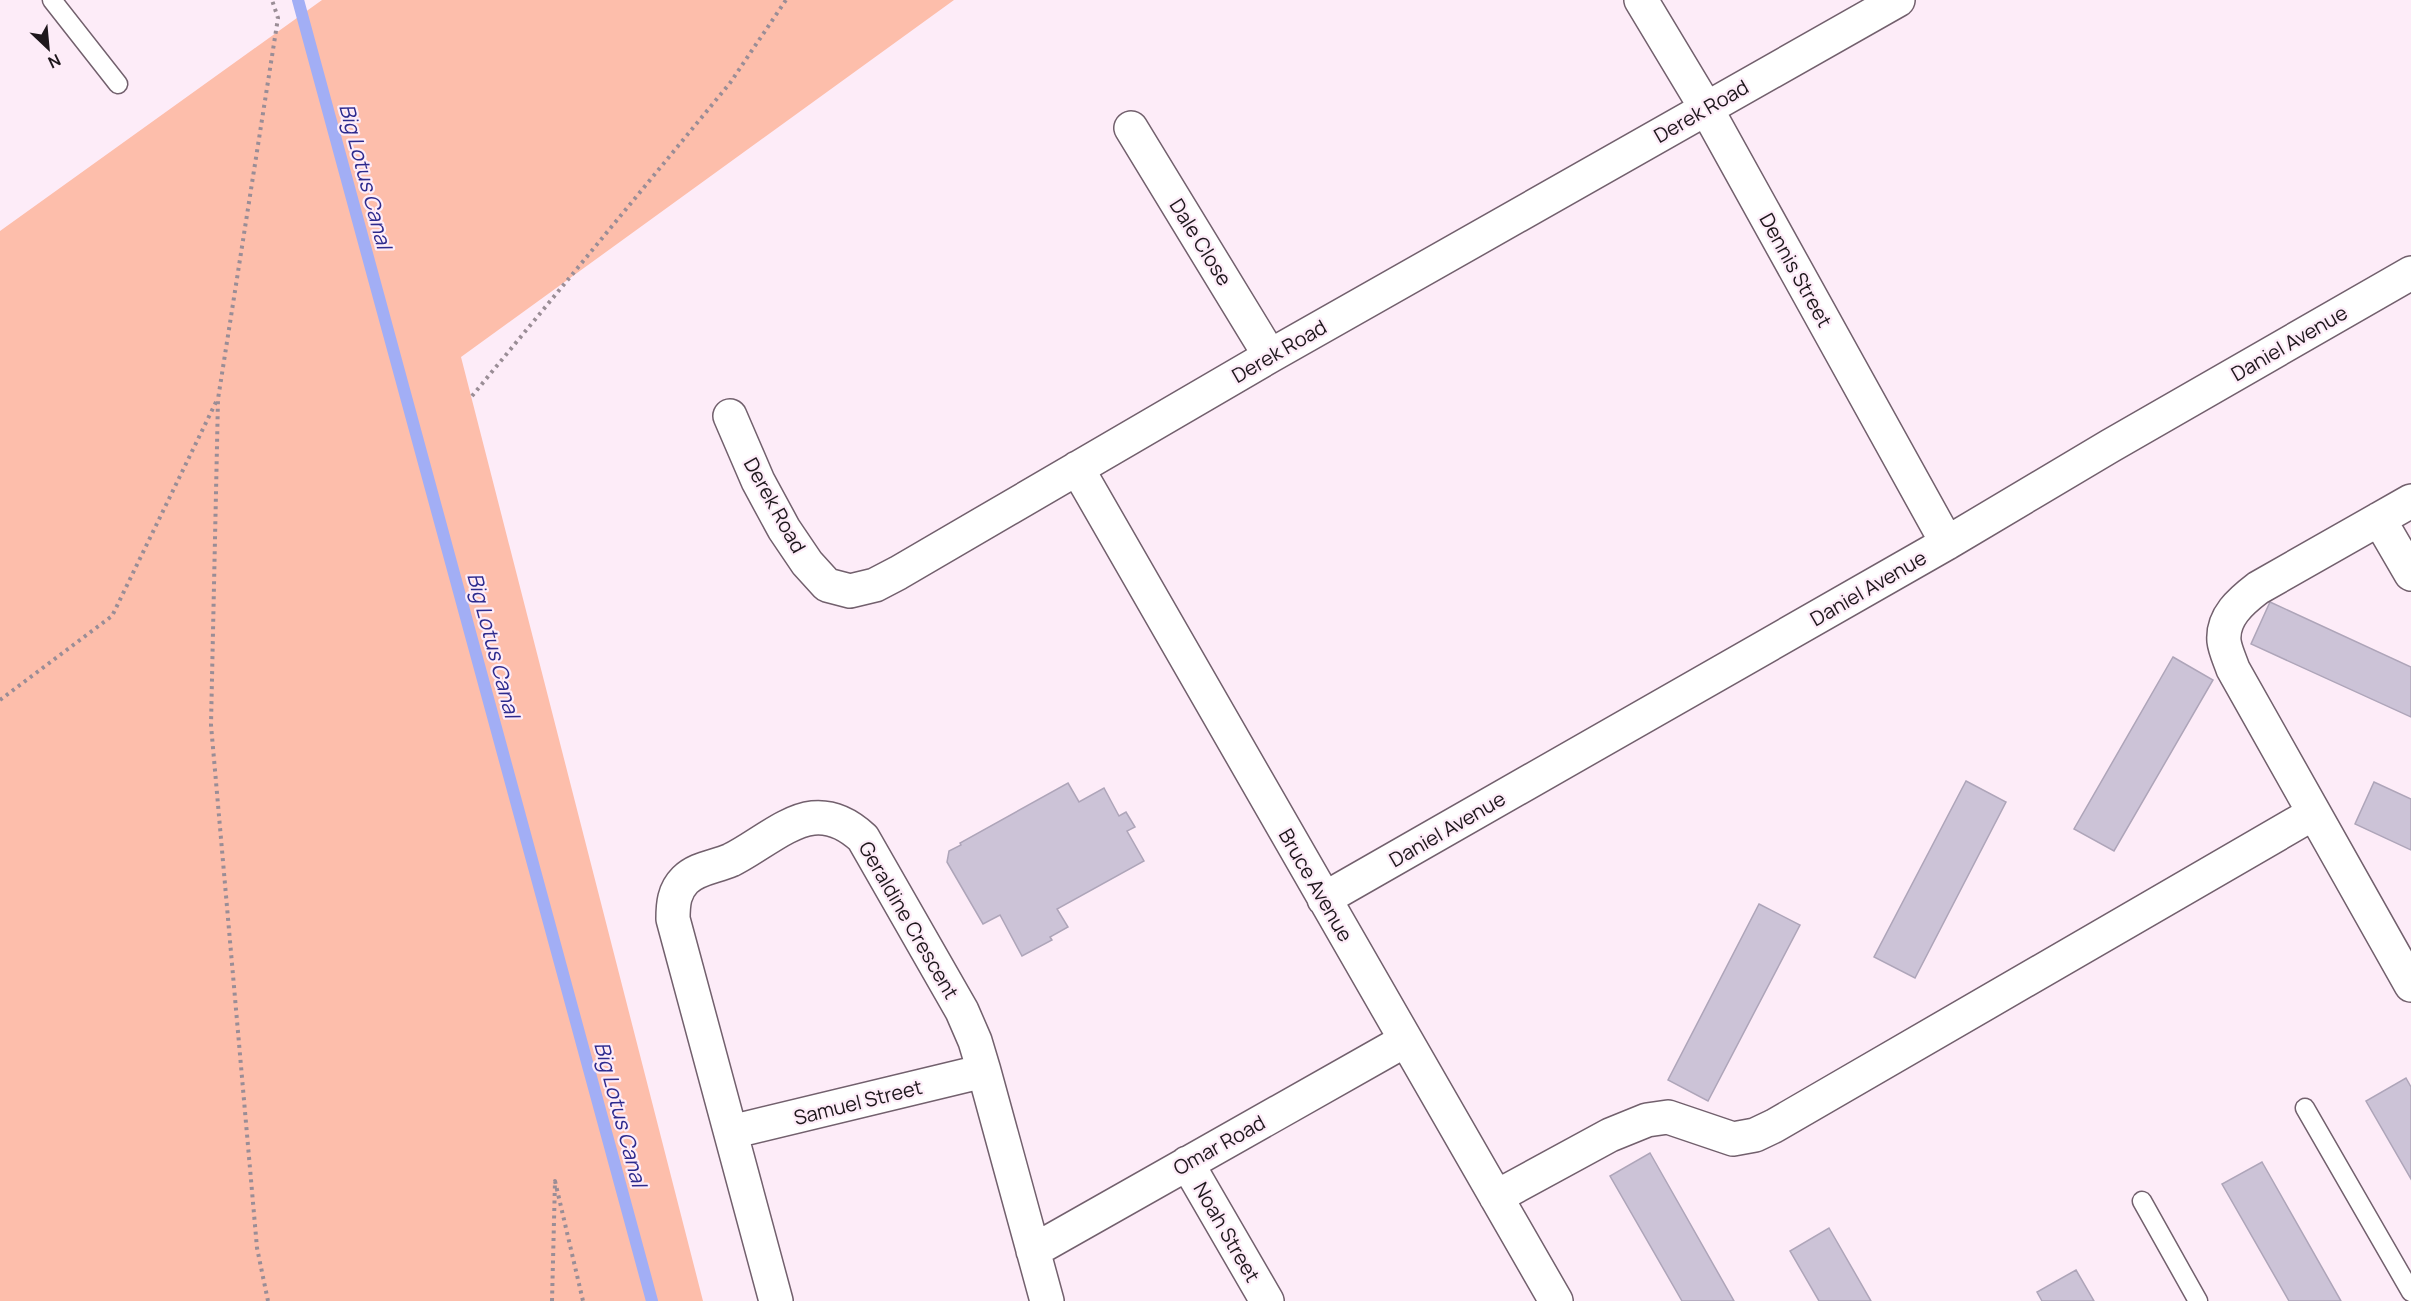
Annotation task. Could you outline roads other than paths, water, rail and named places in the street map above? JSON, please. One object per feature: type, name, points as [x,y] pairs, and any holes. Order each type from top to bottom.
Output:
[{"type":"street","name":"Dennis Street","points":[[1641,0],[1706,108],[1947,543]]},
{"type":"street","name":"Derek Road","points":[[730,416],[758,481],[784,529],[807,563],[826,585],[850,591],[875,585],[1270,356],[1898,0]]},
{"type":"street","name":"Dale Close","points":[[1131,128],[1270,356]]},
{"type":"street","name":"Daniel Avenue","points":[[1324,899],[1947,543],[2110,446],[2411,273]]},
{"type":"street","name":"Bruce Avenue","points":[[1077,468],[1556,1301]]},
{"type":"street","points":[[2411,501],[2258,588],[2238,604],[2226,623],[2224,642],[2233,669],[2411,986]]},
{"type":"street","points":[[2379,519],[2411,574]]},
{"type":"street","points":[[1496,1197],[1610,1135],[1647,1120],[1668,1117],[1733,1139],[1755,1135],[2314,813]]},
{"type":"street","name":"Geraldine Crescent","points":[[776,1301],[674,919],[673,905],[676,892],[695,872],[730,860],[799,821],[813,818],[828,818],[843,823],[863,838],[962,1011],[975,1041],[984,1071],[1047,1301]]},
{"type":"street","name":"Omar Road","points":[[1033,1251],[1406,1040]]},
{"type":"street","name":"Samuel Street","points":[[731,1132],[984,1071]]},
{"type":"street","name":"Noah Street","points":[[1187,1163],[1267,1301]]},
{"type":"lane","points":[[52,0],[118,84]]},
{"type":"lane","points":[[2305,1108],[2411,1292]]},
{"type":"lane","points":[[2142,1201],[2198,1301]]},
{"type":"waterway","name":"Big Lotus Canal","points":[[298,0],[652,1301]]}]
